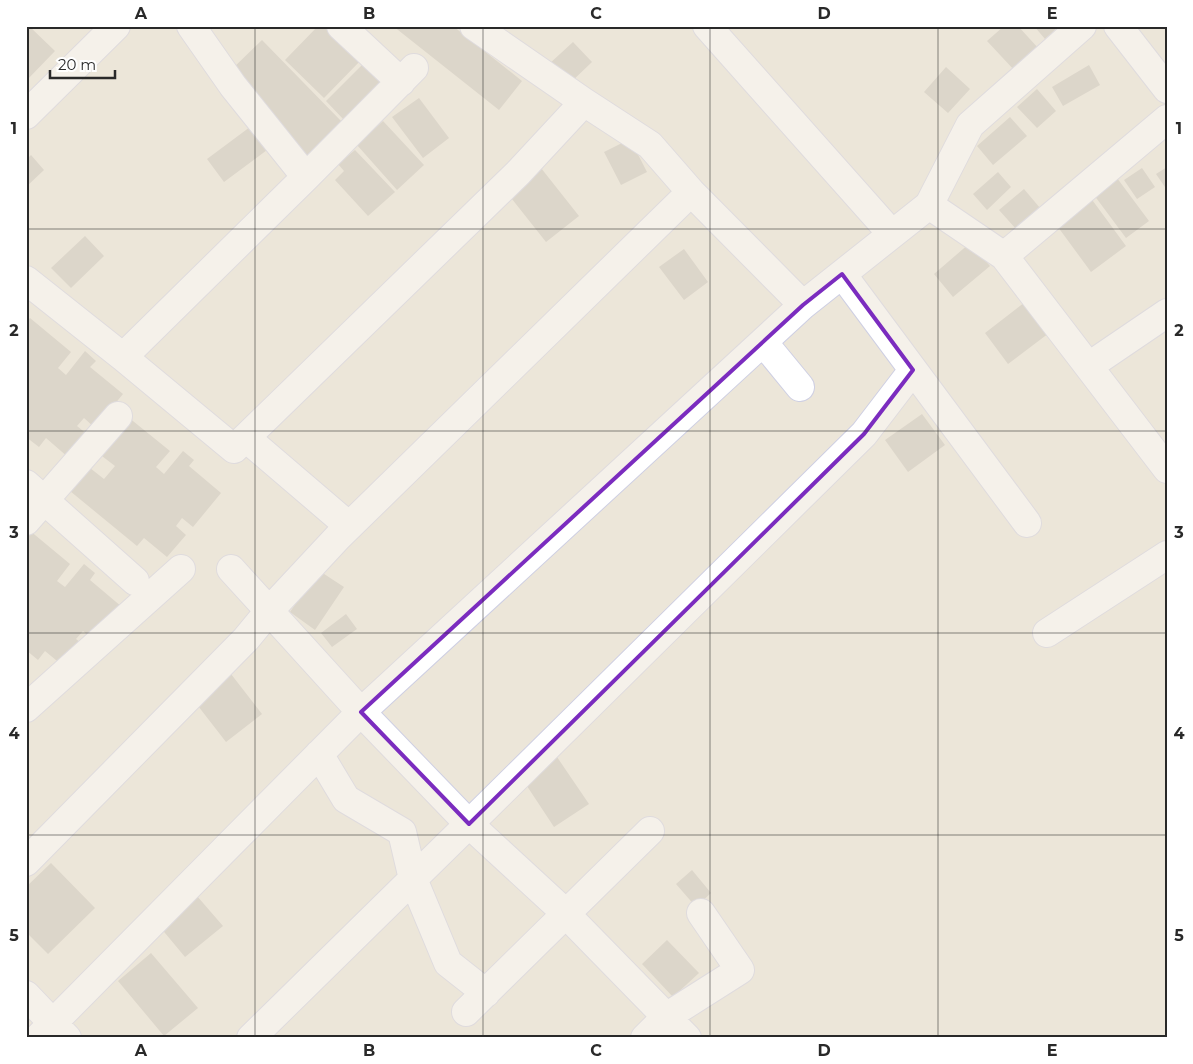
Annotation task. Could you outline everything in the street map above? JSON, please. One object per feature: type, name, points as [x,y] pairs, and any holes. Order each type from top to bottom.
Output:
[{"type":"street","points":[[26,115],[116,26]]},
{"type":"street","points":[[191,26],[232,86],[306,177]]},
{"type":"street","points":[[123,357],[407,75],[341,26]]},
{"type":"street","points":[[474,26],[650,145],[691,192],[803,305]]},
{"type":"street","points":[[707,26],[892,234]]},
{"type":"street","points":[[26,996],[52,1033],[361,712],[803,305],[929,205],[970,125],[1082,26]]},
{"type":"street","points":[[1118,26],[1167,89]]},
{"type":"street","points":[[26,280],[234,449],[518,173],[584,102]]},
{"type":"street","points":[[1004,256],[1167,119]]},
{"type":"street","points":[[26,862],[246,639],[269,611],[349,526],[691,192]]},
{"type":"street","points":[[929,205],[1004,256],[1167,469]]},
{"type":"street","points":[[842,274],[1027,523]]},
{"type":"street","points":[[1089,366],[1167,313]]},
{"type":"street","points":[[763,342],[800,387]]},
{"type":"street","points":[[251,1038],[864,434],[913,370]]},
{"type":"street","points":[[26,521],[35,492],[118,416]]},
{"type":"street","points":[[246,438],[349,526]]},
{"type":"street","points":[[35,492],[135,581]]},
{"type":"street","points":[[1047,633],[1167,555]]},
{"type":"street","points":[[26,708],[181,568]]},
{"type":"street","points":[[231,569],[361,712],[469,824],[566,914],[687,1038]]},
{"type":"street","points":[[319,754],[346,799],[402,832],[413,879],[448,963],[486,992]]},
{"type":"street","points":[[466,1012],[650,831]]},
{"type":"street","points":[[645,1038],[666,1017],[740,970],[701,912]]},
{"type":"highlighted area","points":[[842,274],[913,370],[864,434],[469,824],[361,712],[803,305]]},
{"type":"building","points":[[26,26],[29,26],[55,51],[27,80]]},
{"type":"building","points":[[318,26],[329,26],[362,59],[324,98],[285,60]]},
{"type":"building","points":[[393,26],[453,26],[522,81],[499,110]]},
{"type":"building","points":[[1004,26],[1018,26],[1039,49],[1015,71],[987,41]]},
{"type":"building","points":[[1034,26],[1059,26],[1045,39]]},
{"type":"building","points":[[262,40],[342,122],[307,156],[228,73]]},
{"type":"building","points":[[573,42],[592,62],[568,85],[548,65]]},
{"type":"building","points":[[363,64],[382,83],[344,120],[326,101]]},
{"type":"building","points":[[1089,65],[1100,85],[1063,106],[1052,87]]},
{"type":"building","points":[[946,67],[970,89],[948,113],[924,92]]},
{"type":"building","points":[[1037,89],[1056,111],[1037,128],[1017,107]]},
{"type":"building","points":[[419,98],[449,138],[423,158],[392,117]]},
{"type":"building","points":[[1010,117],[1027,136],[993,165],[977,146]]},
{"type":"building","points":[[383,121],[424,165],[397,190],[357,145]]},
{"type":"building","points":[[250,127],[267,150],[224,182],[207,159]]},
{"type":"building","points":[[630,139],[647,172],[621,185],[604,152]]},
{"type":"building","points":[[355,150],[395,192],[368,216],[335,180],[344,171],[338,164]]},
{"type":"building","points":[[31,155],[44,170],[26,187],[26,156],[28,158]]},
{"type":"building","points":[[1167,167],[1167,190],[1156,174]]},
{"type":"building","points":[[541,168],[579,216],[546,242],[508,194]]},
{"type":"building","points":[[1142,168],[1155,187],[1137,199],[1124,180]]},
{"type":"building","points":[[998,172],[1011,187],[987,210],[973,194]]},
{"type":"building","points":[[1117,178],[1149,221],[1126,238],[1094,195]]},
{"type":"building","points":[[1024,189],[1040,208],[1016,229],[999,210]]},
{"type":"building","points":[[1090,197],[1126,246],[1091,272],[1055,223]]},
{"type":"building","points":[[85,236],[104,256],[71,288],[51,268]]},
{"type":"building","points":[[970,243],[990,266],[953,297],[934,274]]},
{"type":"building","points":[[684,249],[708,282],[684,300],[659,267]]},
{"type":"building","points":[[1029,299],[1053,330],[1008,364],[985,333]]},
{"type":"building","points":[[30,318],[71,352],[58,368],[66,375],[85,351],[96,361],[90,367],[123,394],[95,428],[84,418],[77,426],[88,435],[69,458],[46,438],[39,447],[26,437],[26,322]]},
{"type":"building","points":[[922,414],[945,445],[908,472],[885,440]]},
{"type":"building","points":[[128,417],[170,451],[156,467],[164,474],[183,451],[194,460],[189,466],[221,493],[193,527],[182,518],[176,526],[186,535],[167,557],[144,538],[137,546],[70,491],[90,468],[104,479],[115,466],[98,453]]},
{"type":"building","points":[[29,530],[70,564],[57,581],[65,587],[84,564],[95,573],[90,580],[122,607],[94,640],[83,631],[76,639],[87,648],[68,670],[45,651],[38,660],[26,650],[26,534]]},
{"type":"building","points":[[318,570],[344,587],[315,630],[290,612]]},
{"type":"building","points":[[346,614],[357,629],[332,647],[321,633]]},
{"type":"building","points":[[231,674],[262,714],[226,742],[195,702]]},
{"type":"building","points":[[557,757],[589,804],[554,827],[523,780]]},
{"type":"building","points":[[51,863],[95,908],[48,954],[26,932],[26,887]]},
{"type":"building","points":[[692,870],[711,893],[696,907],[676,884]]},
{"type":"building","points":[[197,896],[223,926],[185,957],[160,927]]},
{"type":"building","points":[[667,940],[699,973],[673,997],[642,964]]},
{"type":"building","points":[[151,953],[198,1008],[164,1036],[118,981]]}]
